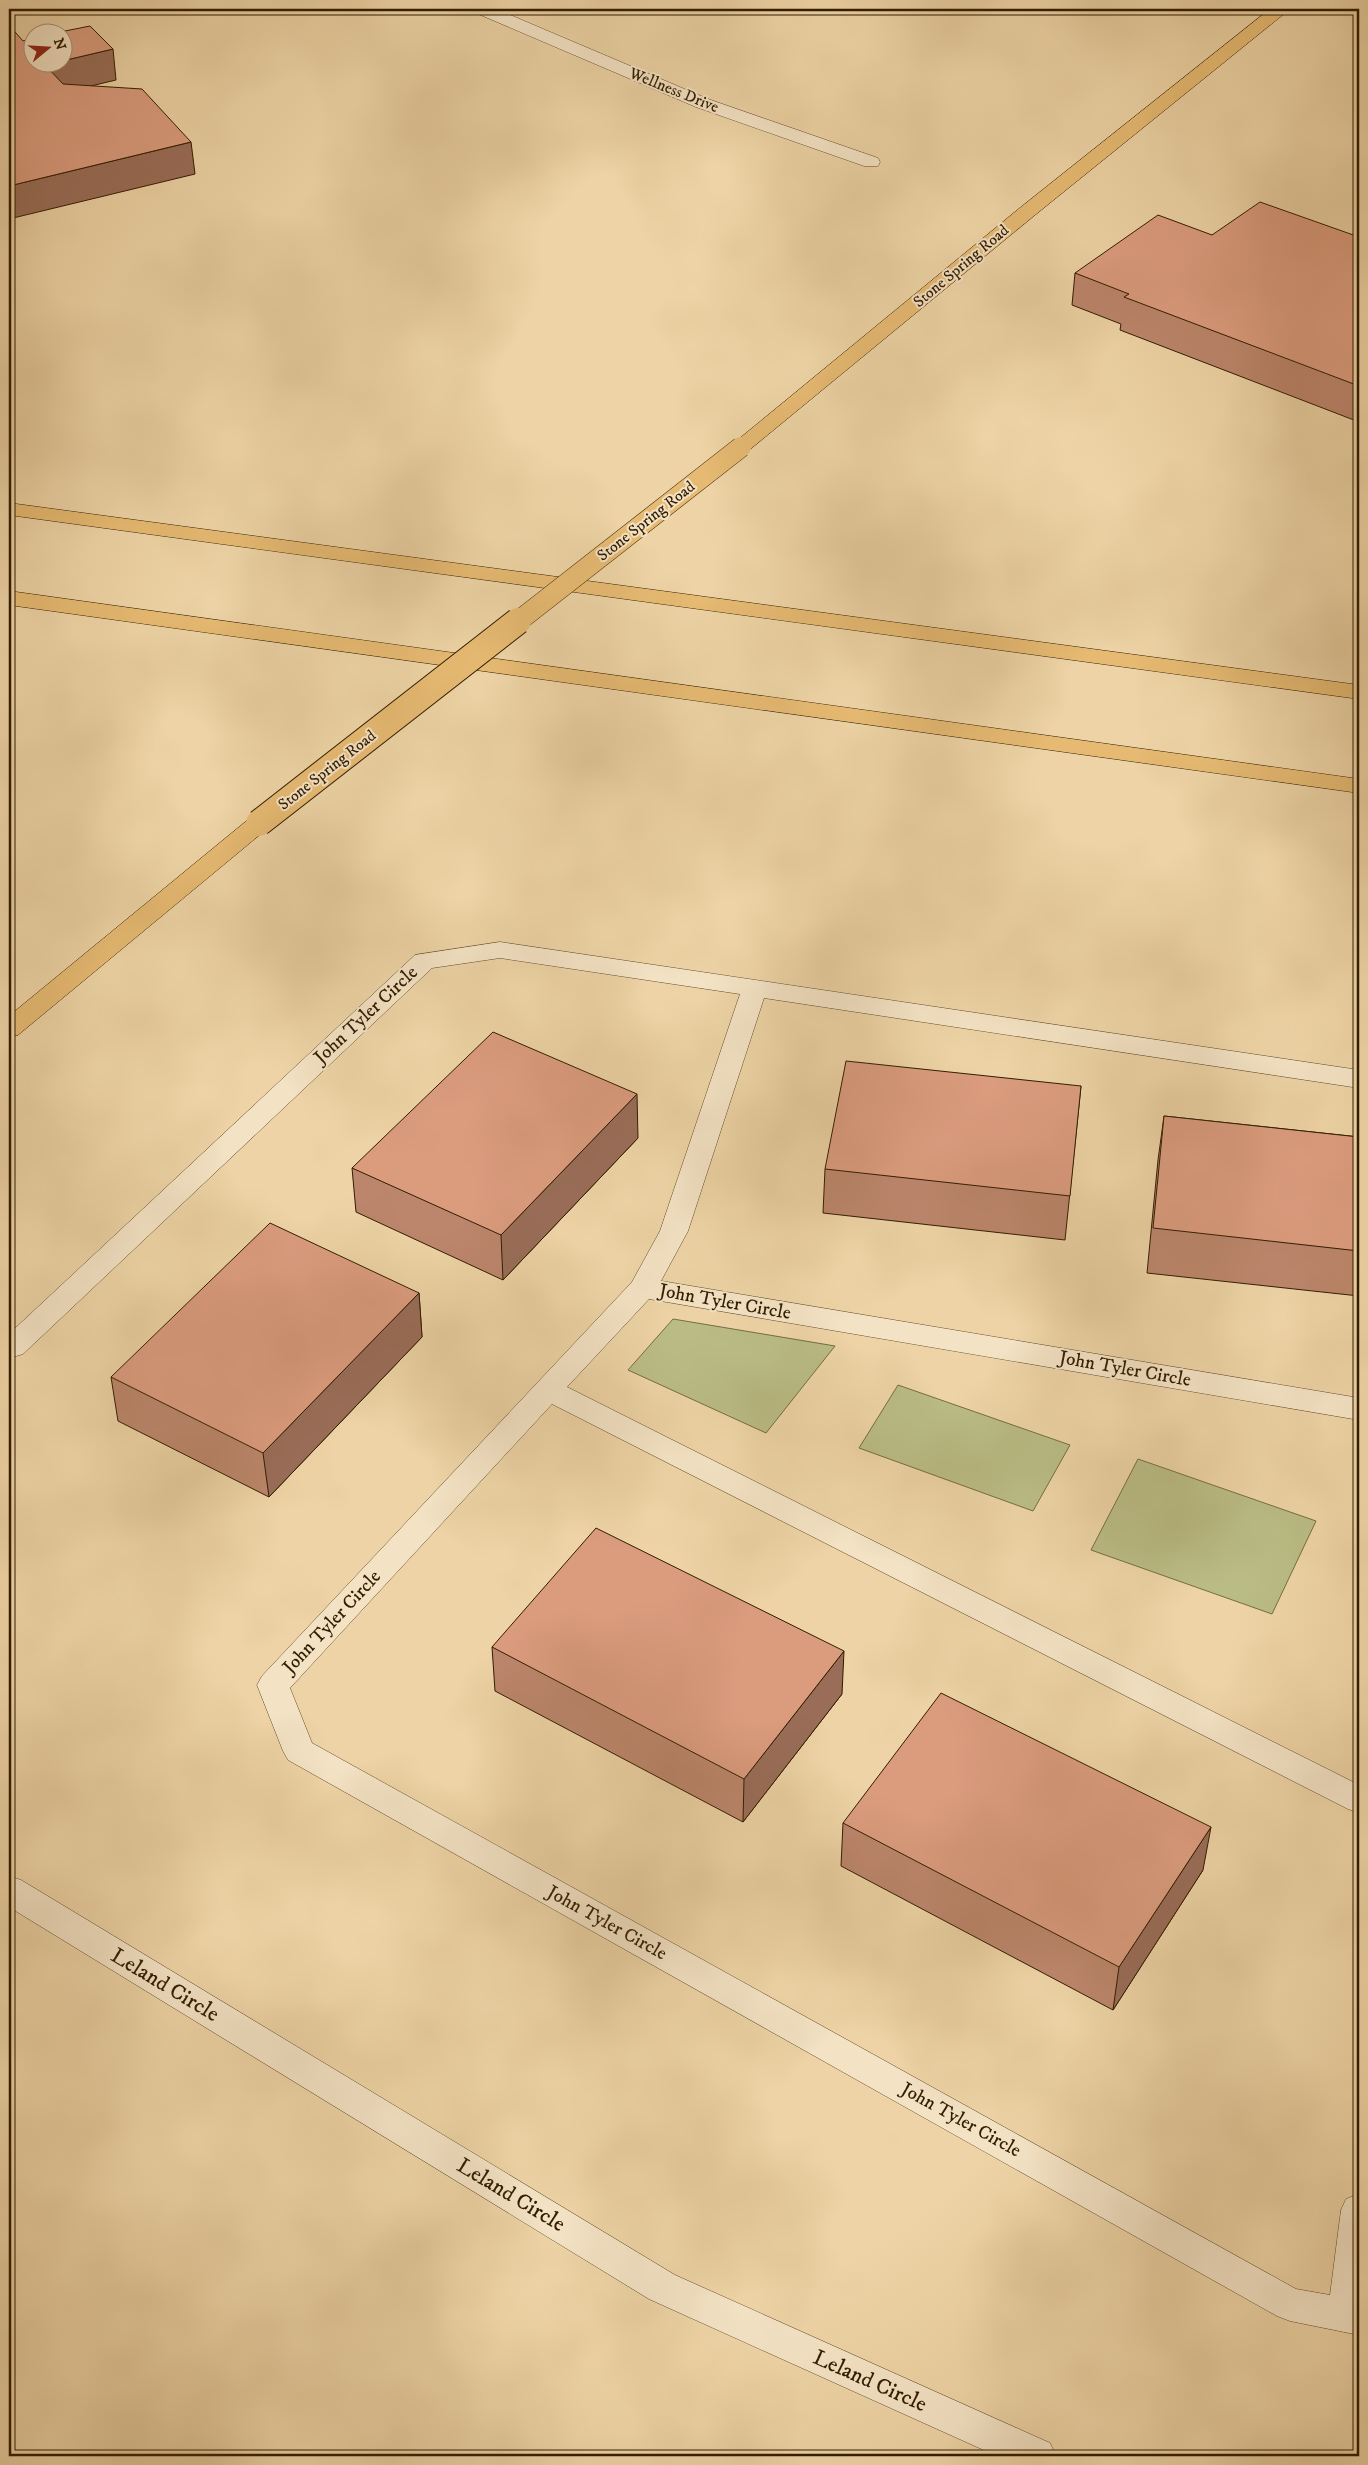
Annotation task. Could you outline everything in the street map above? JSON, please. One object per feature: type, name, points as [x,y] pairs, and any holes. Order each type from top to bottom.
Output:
[{"type":"main road","name":"Stone Spring Road","points":[[9,1030],[259,823],[741,447],[1028,210],[1281,9]]},
{"type":"main road","points":[[9,509],[1359,692]]},
{"type":"main road","points":[[9,598],[1359,786]]},
{"type":"street","name":"Wellness Drive","points":[[482,9],[702,103],[871,162]]},
{"type":"street","name":"John Tyler Circle","points":[[12,1347],[424,961],[500,950],[1359,1079]]},
{"type":"street","points":[[643,1288],[674,1231],[755,988]]},
{"type":"street","name":"John Tyler Circle","points":[[1352,2317],[1290,2304],[299,1751],[273,1684],[643,1288],[1359,1409]]},
{"type":"street","points":[[548,1390],[1359,1800]]},
{"type":"street","name":"Leland Circle","points":[[9,1890],[662,2287],[1037,2456]]},
{"type":"street","points":[[1352,2317],[1359,2210]]},
{"type":"green space","points":[[673,1319],[835,1346],[766,1433],[628,1370]]},
{"type":"green space","points":[[898,1385],[1070,1445],[1033,1511],[859,1448]]},
{"type":"green space","points":[[1138,1459],[1316,1521],[1272,1614],[1091,1550]]},
{"type":"building","points":[[9,25],[22,40],[22,72],[52,72],[63,84],[142,89],[191,142],[9,186]]},
{"type":"building","points":[[90,26],[113,49],[72,59],[72,30]]},
{"type":"building","points":[[1260,202],[1359,237],[1359,386],[1124,297],[1129,294],[1075,273],[1158,215],[1212,235]]},
{"type":"building","points":[[493,1032],[637,1094],[501,1235],[352,1168]]},
{"type":"building","points":[[846,1061],[1081,1086],[1070,1196],[825,1169]]},
{"type":"building","points":[[1164,1116],[1359,1137],[1359,1251],[1153,1228]]},
{"type":"building","points":[[270,1223],[419,1293],[263,1453],[111,1377]]},
{"type":"building","points":[[596,1528],[844,1651],[744,1779],[492,1647]]},
{"type":"building","points":[[941,1693],[1211,1827],[1119,1967],[843,1823]]}]
